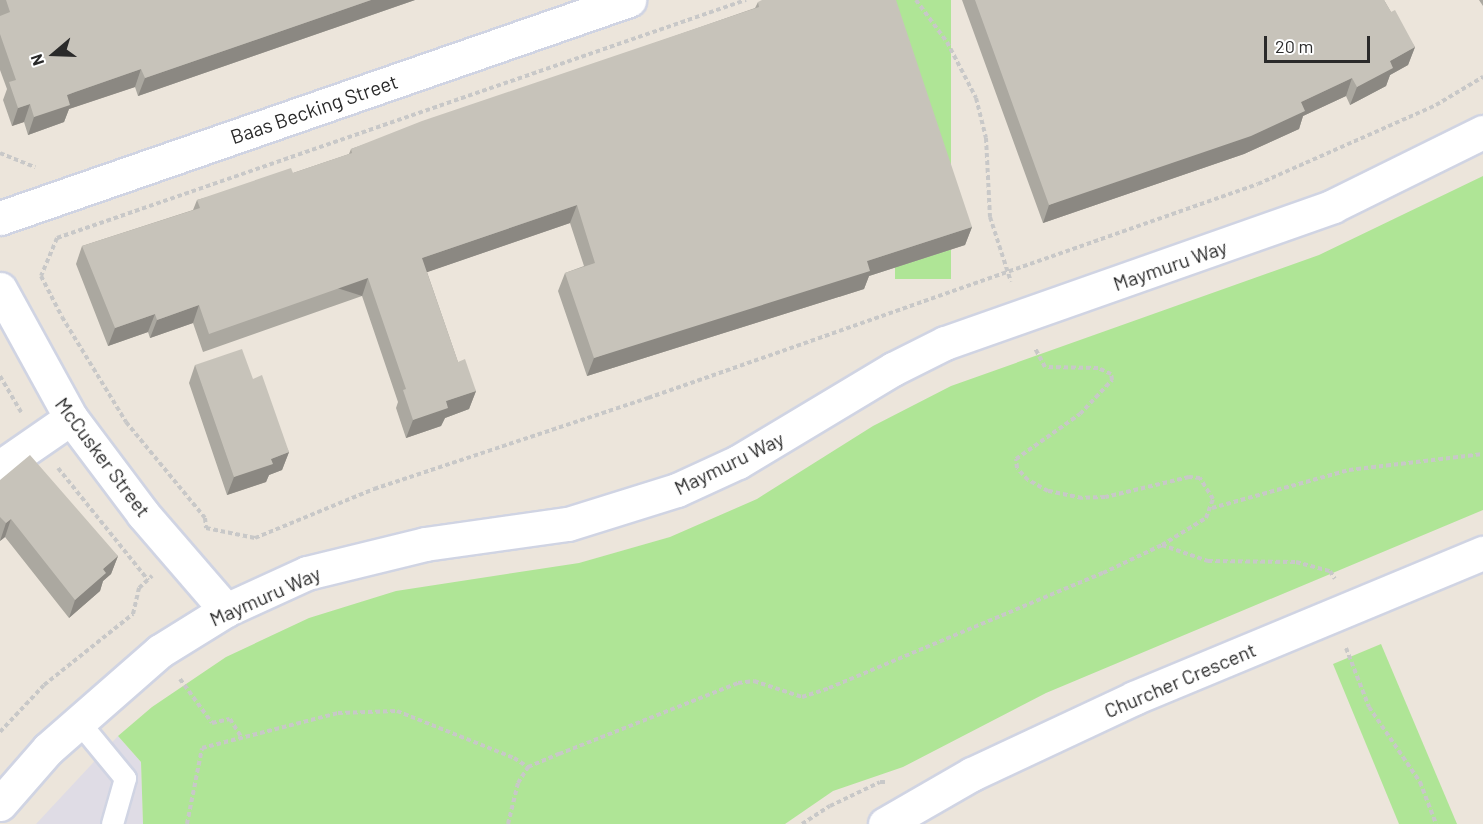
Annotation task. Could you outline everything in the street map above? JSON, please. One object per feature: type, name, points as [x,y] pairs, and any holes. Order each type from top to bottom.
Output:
[{"type":"street","name":"Baas Becking Street","points":[[0,218],[609,3]]},
{"type":"street","name":"Maymuru Way","points":[[0,804],[78,721],[160,651],[226,610],[307,573],[365,556],[425,544],[568,524],[676,490],[738,462],[893,369],[945,344],[1332,206],[1483,132]]},
{"type":"street","name":"McCusker Street","points":[[0,289],[42,371],[71,418],[143,514],[226,610]]},
{"type":"street","points":[[0,467],[71,418]]},
{"type":"street","name":"Churcher Crescent","points":[[885,824],[972,774],[1134,698],[1483,553]]},
{"type":"lane","points":[[78,721],[124,778],[112,824]]},
{"type":"path","points":[[746,0],[57,238],[41,276],[62,317],[126,422],[205,518],[206,528],[255,538],[374,489],[1007,273],[1258,184],[1436,105],[1483,77]]},
{"type":"path","points":[[916,0],[948,42],[976,98],[986,138],[990,217],[1007,273]]},
{"type":"path","points":[[0,153],[33,168]]},
{"type":"path","points":[[508,824],[518,783],[528,767],[738,683],[754,681],[802,697],[828,688],[1009,615],[1162,545],[1206,518],[1212,508],[1213,499],[1200,478],[1189,477],[1105,497],[1082,498],[1048,491],[1028,480],[1017,468],[1016,459],[1080,414],[1113,380],[1111,374],[1098,368],[1045,367],[1032,342]]},
{"type":"path","points":[[0,376],[38,441],[148,580],[139,588],[133,614],[44,686],[0,732]]},
{"type":"path","points":[[1212,508],[1349,471],[1483,454]]},
{"type":"path","points":[[1162,545],[1208,561],[1273,559],[1304,564],[1330,571],[1339,584]]},
{"type":"path","points":[[133,614],[212,723],[230,719],[242,738]]},
{"type":"path","points":[[1346,647],[1369,707],[1420,782],[1436,824]]},
{"type":"path","points":[[187,824],[202,748],[338,713],[397,711],[514,758],[528,767]]},
{"type":"shaded area","points":[[118,736],[141,762],[143,824],[36,824]]},
{"type":"green space","points":[[895,0],[951,0],[951,279],[895,279]]},
{"type":"green space","points":[[1483,176],[1483,510],[1046,693],[903,767],[833,791],[785,824],[143,824],[141,762],[118,736],[152,707],[226,657],[309,618],[396,591],[579,563],[670,537],[757,499],[873,426],[951,386],[1319,255]]},
{"type":"green space","points":[[1381,644],[1457,824],[1399,824],[1333,664]]},
{"type":"building","points":[[6,0],[371,0],[145,78],[141,69],[67,95],[70,105],[34,117],[30,104],[18,108],[9,82],[16,80],[0,34],[0,16],[10,12]]},
{"type":"building","points":[[762,0],[896,0],[972,227],[867,261],[870,271],[594,358],[565,273],[595,263],[577,205],[422,258],[458,362],[465,359],[476,391],[446,401],[448,408],[413,420],[403,390],[406,389],[368,278],[209,334],[199,305],[157,320],[155,314],[115,328],[82,246],[200,208],[197,200],[291,168],[293,173],[352,153],[351,149],[422,121],[759,7],[758,2]]},
{"type":"building","points":[[975,0],[1384,0],[1391,12],[1395,10],[1415,47],[1390,61],[1393,68],[1357,87],[1352,78],[1301,102],[1305,111],[1251,136],[1049,205]]},
{"type":"building","points":[[242,349],[253,379],[262,375],[289,452],[271,459],[273,464],[234,477],[195,365]]},
{"type":"building","points":[[30,455],[118,556],[103,569],[106,573],[75,600],[11,519],[6,523],[0,517],[0,480]]}]
